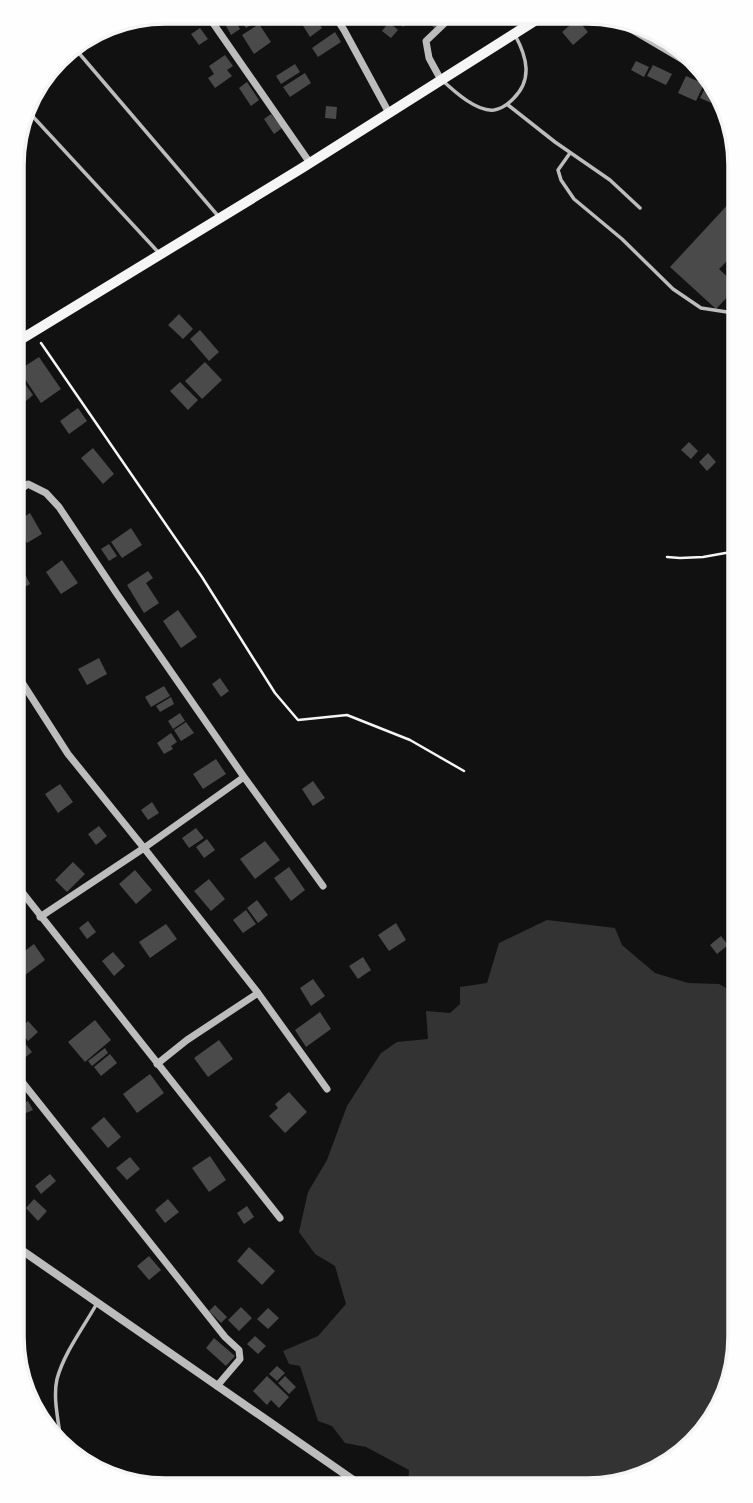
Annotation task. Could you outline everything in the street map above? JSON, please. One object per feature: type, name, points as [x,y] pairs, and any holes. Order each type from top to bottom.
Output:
[{"type":"highway","points":[[25,336],[310,163],[529,24]]},
{"type":"street","points":[[214,24],[310,163]]},
{"type":"street","points":[[340,24],[389,113]]},
{"type":"street","points":[[441,80],[429,58],[426,41],[444,24]]},
{"type":"street","points":[[642,36],[678,57]]},
{"type":"street","points":[[25,487],[29,484],[46,493],[59,507],[244,777],[323,886]]},
{"type":"street","points":[[25,686],[68,754],[258,993],[327,1088]]},
{"type":"street","points":[[40,917],[244,777]]},
{"type":"street","points":[[24,896],[279,1218]]},
{"type":"street","points":[[156,1064],[258,993]]},
{"type":"street","points":[[24,1084],[225,1337],[239,1350],[240,1359],[217,1386]]},
{"type":"street","points":[[24,1253],[350,1478]]},
{"type":"lane","points":[[441,80],[475,106],[493,110],[508,105],[521,92],[526,77],[526,64],[514,33]]},
{"type":"lane","points":[[80,54],[220,218]]},
{"type":"lane","points":[[508,105],[610,180],[640,208]]},
{"type":"lane","points":[[33,117],[161,254]]},
{"type":"lane","points":[[570,153],[558,170],[561,180],[574,199],[622,239],[673,289],[701,308],[728,313]]},
{"type":"lane","points":[[60,1430],[56,1408],[57,1380],[69,1351],[97,1303]]},
{"type":"path","points":[[33,331],[202,577],[275,693],[298,720],[347,715],[410,740],[464,771]]},
{"type":"path","points":[[667,557],[728,552]]},
{"type":"shaded area","points":[[547,920],[615,928],[622,945],[655,973],[688,983],[719,984],[728,989],[726,1365],[714,1400],[705,1416],[687,1437],[666,1455],[624,1474],[588,1478],[408,1478],[409,1470],[366,1447],[345,1443],[332,1426],[318,1421],[300,1366],[289,1364],[283,1351],[318,1336],[346,1304],[335,1266],[315,1254],[299,1232],[308,1192],[327,1160],[347,1106],[381,1053],[397,1042],[428,1039],[426,1011],[450,1013],[460,1004],[460,987],[487,983],[499,943]]},
{"type":"building","points":[[225,24],[237,24],[240,29],[231,35]]},
{"type":"building","points":[[259,24],[271,42],[254,54],[242,35]]},
{"type":"building","points":[[302,24],[319,24],[322,28],[310,37]]},
{"type":"building","points":[[387,24],[398,30],[391,38],[382,31]]},
{"type":"building","points":[[571,24],[581,24],[588,32],[573,45],[562,32]]},
{"type":"building","points":[[200,28],[208,39],[199,45],[191,34]]},
{"type":"building","points":[[335,32],[341,42],[318,57],[312,48]]},
{"type":"building","points":[[225,55],[233,66],[227,70],[232,76],[215,88],[208,78],[214,74],[209,66]]},
{"type":"building","points":[[636,61],[649,67],[644,77],[631,70]]},
{"type":"building","points":[[295,64],[300,72],[281,84],[276,76]]},
{"type":"building","points":[[653,65],[672,74],[666,85],[647,76]]},
{"type":"building","points":[[305,73],[311,83],[290,97],[283,87]]},
{"type":"building","points":[[686,76],[704,85],[696,101],[678,93]]},
{"type":"building","points":[[247,82],[259,100],[251,106],[239,88]]},
{"type":"building","points":[[705,88],[715,104],[700,98]]},
{"type":"building","points":[[326,106],[337,107],[336,119],[325,118]]},
{"type":"building","points":[[271,114],[282,128],[274,134],[264,119]]},
{"type":"building","points":[[728,204],[728,260],[719,269],[728,277],[728,296],[716,309],[670,267]]},
{"type":"building","points":[[179,314],[193,329],[183,339],[168,325]]},
{"type":"building","points":[[200,330],[219,352],[209,361],[190,339]]},
{"type":"building","points":[[39,357],[61,389],[41,403],[25,379],[25,366]]},
{"type":"building","points":[[205,362],[222,380],[202,399],[185,381]]},
{"type":"building","points":[[180,382],[198,400],[188,410],[170,391]]},
{"type":"building","points":[[25,384],[33,395],[26,401],[25,399]]},
{"type":"building","points":[[78,408],[87,421],[69,434],[60,421]]},
{"type":"building","points":[[689,442],[698,451],[691,459],[681,450]]},
{"type":"building","points":[[93,448],[114,474],[103,484],[81,458]]},
{"type":"building","points":[[708,453],[716,462],[707,471],[699,462]]},
{"type":"building","points":[[30,513],[42,534],[27,543],[25,539],[25,516]]},
{"type":"building","points":[[131,528],[142,545],[122,558],[111,542]]},
{"type":"building","points":[[109,544],[117,556],[109,561],[101,549]]},
{"type":"building","points":[[62,560],[78,583],[61,594],[46,572]]},
{"type":"building","points":[[148,571],[153,578],[146,583],[159,603],[144,613],[127,585]]},
{"type":"building","points":[[25,573],[30,584],[25,587]]},
{"type":"building","points":[[178,610],[197,637],[181,648],[163,621]]},
{"type":"building","points":[[99,658],[107,674],[87,685],[78,669]]},
{"type":"building","points":[[220,678],[229,691],[221,697],[212,684]]},
{"type":"building","points":[[164,686],[170,696],[151,707],[145,697]]},
{"type":"building","points":[[171,697],[174,704],[160,712],[156,706]]},
{"type":"building","points":[[180,713],[185,721],[173,729],[168,721]]},
{"type":"building","points":[[186,722],[194,733],[181,741],[174,730]]},
{"type":"building","points":[[171,733],[177,742],[171,746],[173,749],[164,754],[157,743]]},
{"type":"building","points":[[216,759],[226,774],[203,789],[193,774]]},
{"type":"building","points":[[313,781],[325,798],[313,806],[302,789]]},
{"type":"building","points":[[60,784],[73,802],[58,813],[45,794]]},
{"type":"building","points":[[152,802],[159,813],[148,820],[141,810]]},
{"type":"building","points":[[99,826],[107,836],[96,845],[88,834]]},
{"type":"building","points":[[196,828],[204,838],[189,848],[182,838]]},
{"type":"building","points":[[207,839],[215,850],[204,858],[196,847]]},
{"type":"building","points":[[265,841],[280,860],[255,879],[240,859]]},
{"type":"building","points":[[73,862],[85,874],[67,892],[55,880]]},
{"type":"building","points":[[289,867],[305,890],[291,901],[274,878]]},
{"type":"building","points":[[135,870],[152,890],[136,904],[119,884]]},
{"type":"building","points":[[209,879],[225,899],[211,911],[194,891]]},
{"type":"building","points":[[257,900],[268,915],[258,923],[247,908]]},
{"type":"building","points":[[246,910],[256,924],[243,933],[233,920]]},
{"type":"building","points":[[88,921],[96,932],[87,939],[79,928]]},
{"type":"building","points":[[396,923],[406,940],[389,951],[378,935]]},
{"type":"building","points":[[166,924],[177,939],[150,958],[139,942]]},
{"type":"building","points":[[721,936],[728,945],[717,954],[710,945]]},
{"type":"building","points":[[34,944],[45,960],[24,976],[24,951]]},
{"type":"building","points":[[113,952],[125,966],[114,976],[102,961]]},
{"type":"building","points":[[363,957],[371,970],[358,979],[349,966]]},
{"type":"building","points":[[313,979],[325,996],[311,1006],[300,988]]},
{"type":"building","points":[[320,1012],[331,1029],[306,1047],[295,1030]]},
{"type":"building","points":[[95,1020],[111,1040],[85,1062],[68,1042]]},
{"type":"building","points":[[28,1021],[38,1032],[28,1041],[24,1036],[24,1025]]},
{"type":"building","points":[[219,1040],[233,1059],[208,1077],[194,1058]]},
{"type":"building","points":[[24,1042],[32,1052],[24,1058]]},
{"type":"building","points":[[105,1048],[108,1053],[92,1066],[88,1061]]},
{"type":"building","points":[[110,1054],[117,1063],[101,1076],[94,1067]]},
{"type":"building","points":[[150,1074],[164,1093],[137,1113],[123,1094]]},
{"type":"building","points":[[289,1092],[307,1112],[285,1133],[269,1116],[278,1108],[275,1104]]},
{"type":"building","points":[[28,1101],[33,1110],[24,1114],[24,1103]]},
{"type":"building","points":[[104,1117],[121,1137],[108,1148],[91,1128]]},
{"type":"building","points":[[210,1156],[226,1180],[209,1192],[192,1168]]},
{"type":"building","points":[[130,1157],[140,1169],[127,1180],[116,1168]]},
{"type":"building","points":[[50,1174],[56,1181],[41,1194],[35,1186]]},
{"type":"building","points":[[34,1199],[47,1211],[38,1221],[26,1208]]},
{"type":"building","points":[[168,1199],[179,1212],[165,1223],[155,1210]]},
{"type":"building","points":[[247,1206],[254,1217],[244,1224],[237,1213]]},
{"type":"building","points":[[249,1247],[275,1271],[262,1285],[237,1261]]},
{"type":"building","points":[[149,1256],[161,1270],[149,1280],[137,1266]]},
{"type":"building","points":[[215,1305],[227,1317],[221,1323],[209,1311]]},
{"type":"building","points":[[241,1307],[252,1318],[239,1331],[228,1320]]},
{"type":"building","points":[[268,1308],[279,1318],[268,1329],[257,1319]]},
{"type":"building","points":[[255,1336],[266,1346],[258,1354],[247,1344]]},
{"type":"building","points":[[214,1338],[235,1356],[226,1366],[206,1348]]},
{"type":"building","points":[[277,1366],[285,1373],[277,1381],[269,1374]]},
{"type":"building","points":[[267,1376],[289,1397],[279,1408],[271,1400],[267,1405],[253,1391]]},
{"type":"building","points":[[285,1376],[296,1387],[289,1394],[278,1383]]}]
